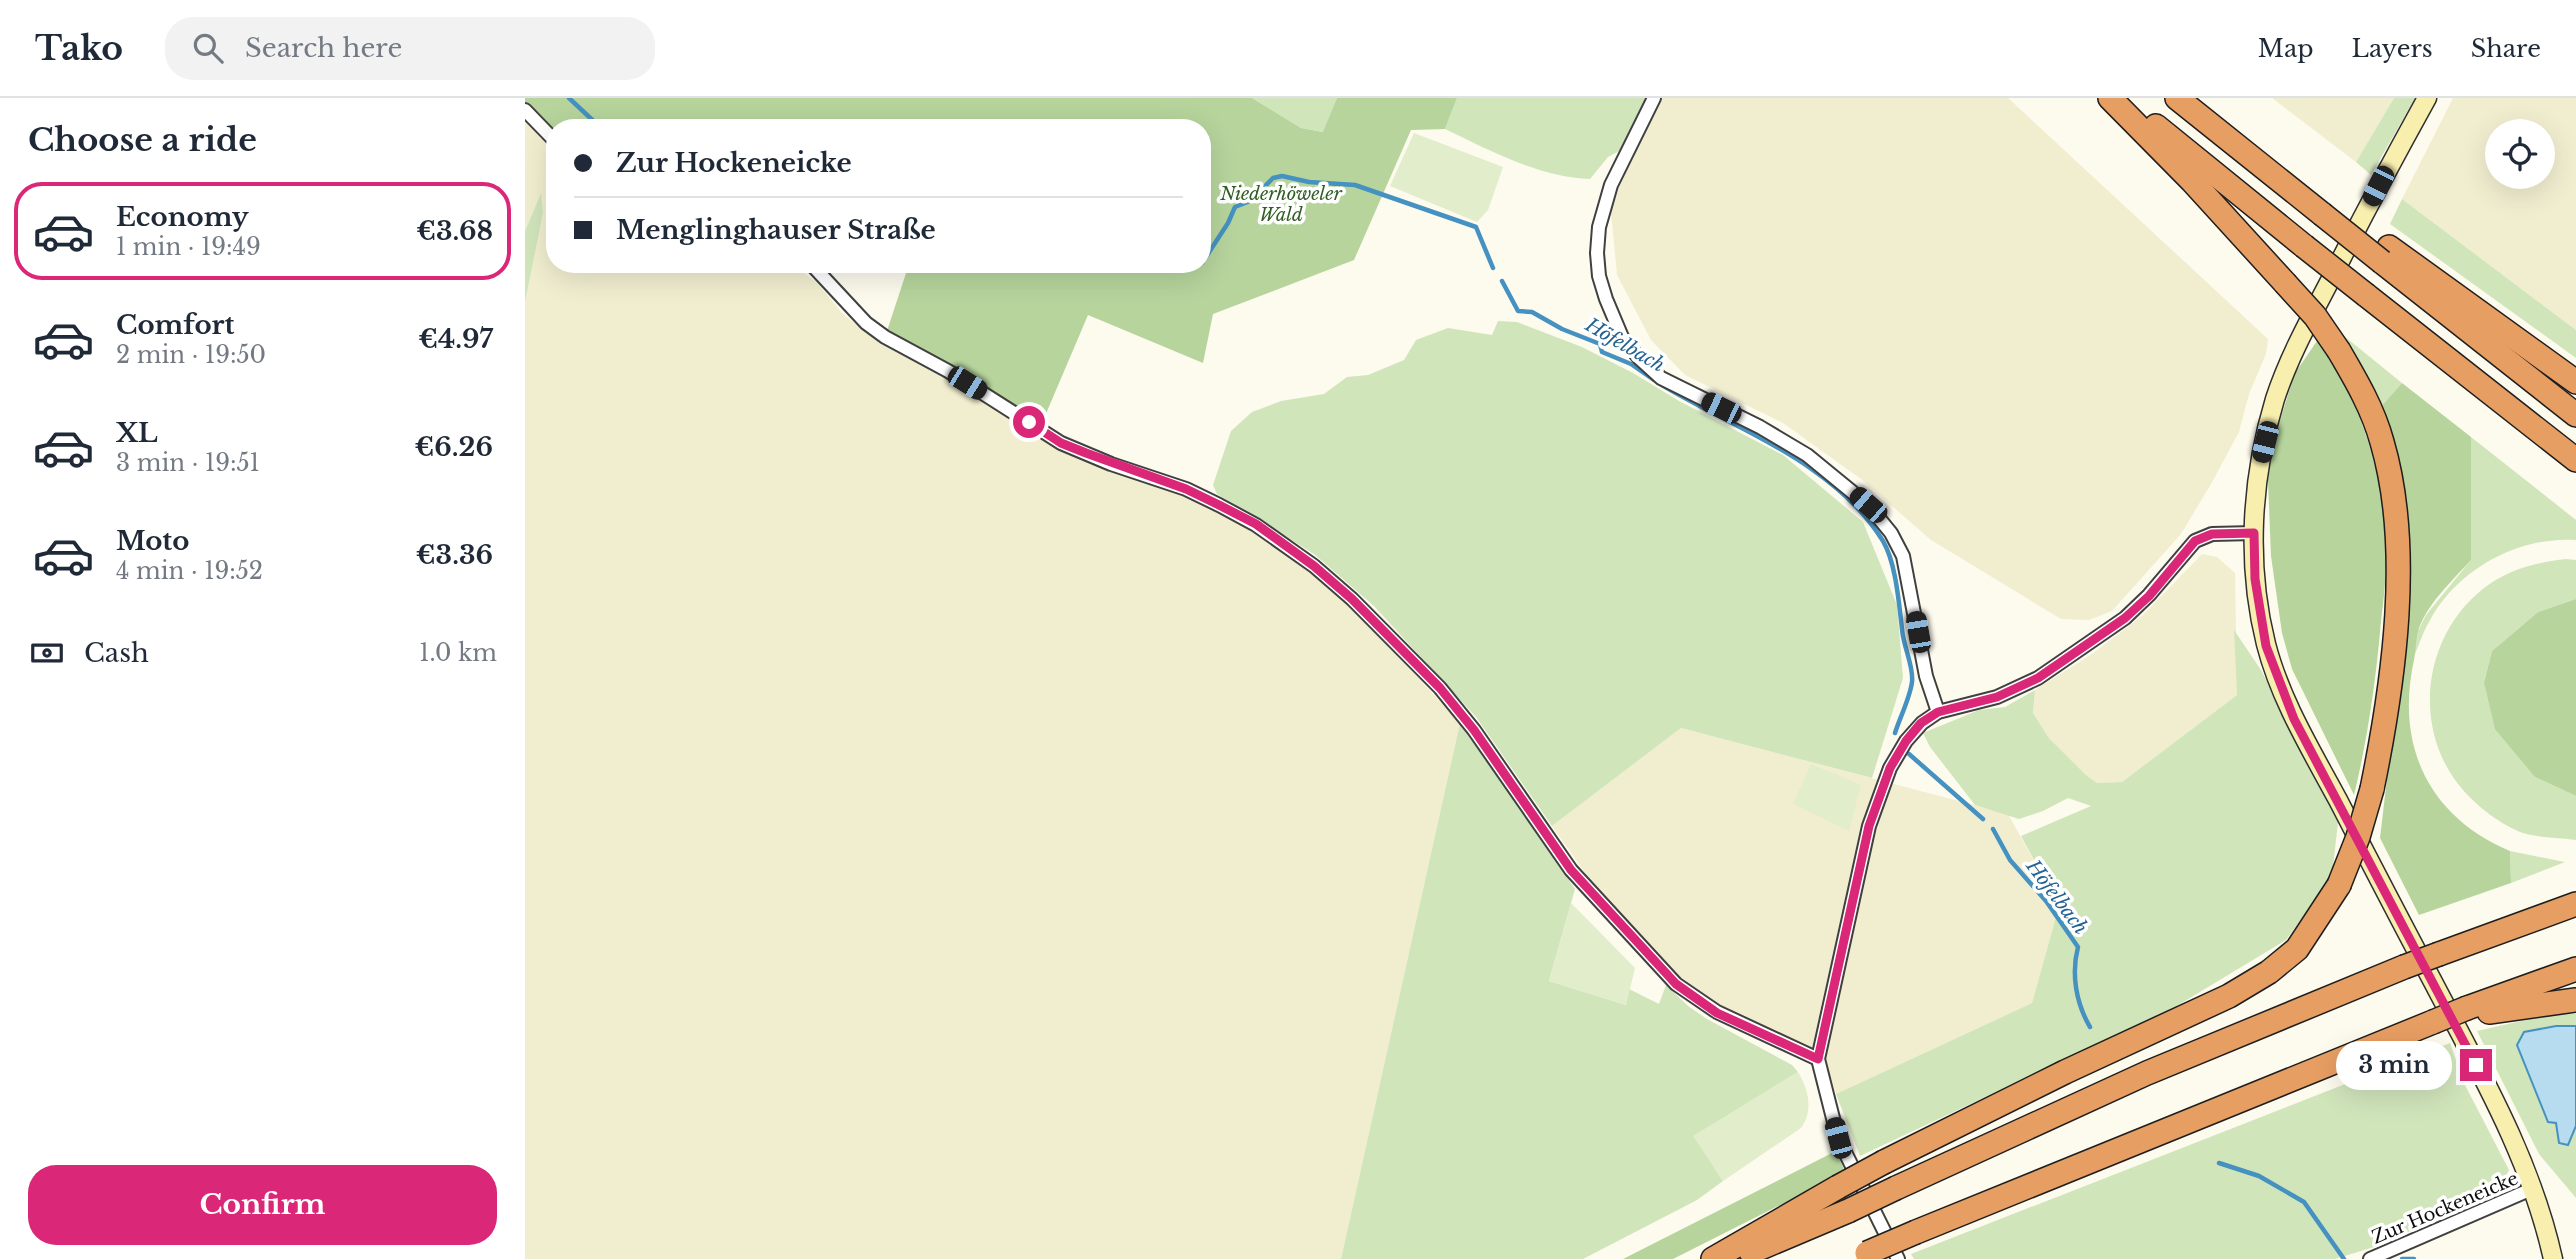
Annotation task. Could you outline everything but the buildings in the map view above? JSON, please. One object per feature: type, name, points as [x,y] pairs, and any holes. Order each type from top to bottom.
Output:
[{"type":"highway","points":[[1713,1259],[1884,1163],[2021,1093],[2229,996],[2269,972],[2297,949],[2339,885],[2358,837],[2385,728],[2396,604],[2395,517],[2382,442],[2368,402],[2315,316],[2192,181],[2111,98]]},
{"type":"highway","points":[[2120,98],[2576,460]]},
{"type":"highway","points":[[2176,98],[2302,198],[2576,382]]},
{"type":"highway","points":[[2385,254],[2576,415]]},
{"type":"highway","points":[[1735,1259],[1848,1211],[2160,1067],[2404,967],[2576,904]]},
{"type":"highway","points":[[1861,1256],[2142,1138],[2469,1013],[2576,969]]},
{"type":"highway","points":[[2469,1013],[2576,1000]]},
{"type":"street","points":[[1654,98],[1611,185],[1599,227],[1599,276],[1622,337],[1639,358],[1661,378],[1761,427],[1807,455],[1868,505],[1891,533],[1903,556],[1926,676],[1938,712]]},
{"type":"street","points":[[2427,98],[2303,334],[2276,398],[2259,464],[2254,533],[2255,579],[2266,646],[2294,719],[2470,1054],[2534,1188],[2553,1259]]},
{"type":"street","points":[[525,110],[546,132]]},
{"type":"street","points":[[819,273],[866,323],[885,337],[948,371],[1061,443],[1111,464],[1186,489],[1219,505],[1256,524],[1314,566],[1352,599],[1440,688],[1474,730],[1571,870],[1676,984],[1717,1013],[1818,1059]]},
{"type":"street","points":[[1898,1259],[1838,1138],[1818,1059],[1878,795],[1890,768],[1906,741],[1921,723],[1938,712],[1997,697],[2047,671],[2125,618],[2149,596],[2195,541],[2203,537],[2254,533]]},
{"type":"street","name":"Zur Hockeneicke","points":[[2370,1259],[2534,1188]]},
{"type":"shaded area","points":[[1660,98],[2008,98],[2268,339],[2266,354],[2249,394],[2239,432],[2211,484],[2181,534],[2112,611],[2089,620],[2061,619],[1931,540],[1861,479],[1783,423],[1685,375],[1651,340],[1617,275],[1611,212],[1627,164]]},
{"type":"shaded area","points":[[2272,98],[2394,98],[2356,162]]},
{"type":"shaded area","points":[[2453,98],[2576,98],[2576,330],[2402,199]]},
{"type":"shaded area","points":[[525,121],[546,144],[546,273],[804,273],[817,283],[843,314],[879,343],[977,395],[1053,446],[1206,505],[1279,547],[1354,609],[1460,723],[1341,1259],[525,1259],[525,303],[543,213],[540,195],[525,231]]},
{"type":"shaded area","points":[[2202,554],[2217,557],[2235,573],[2237,695],[2122,782],[2097,783],[2049,738],[2033,713],[2035,690],[2092,654],[2142,616]]},
{"type":"shaded area","points":[[1681,728],[2008,814],[2059,906],[2032,1003],[1836,1094],[1826,1062],[1741,1019],[1689,988],[1605,901],[1552,826]]},
{"type":"green space","name":"Niederhöweler Wald","points":[[525,98],[1252,98],[1301,128],[1323,132],[1337,98],[1457,98],[1445,129],[1411,130],[1354,260],[1213,314],[1203,363],[1088,315],[1042,423],[885,337],[906,273],[1211,273],[1211,119],[546,119],[546,132],[525,110]]},
{"type":"green space","points":[[1252,98],[1337,98],[1324,132],[1301,128]]},
{"type":"green space","points":[[1457,98],[1646,98],[1621,150],[1608,157],[1590,179],[1534,168],[1445,129]]},
{"type":"green space","points":[[2394,98],[2415,98],[2371,175],[2356,162]]},
{"type":"green space","points":[[1414,133],[1503,167],[1488,210],[1477,222],[1390,186]]},
{"type":"green space","points":[[541,193],[543,213],[525,303],[525,231]]},
{"type":"green space","points":[[2402,199],[2576,330],[2576,358],[2390,224]]},
{"type":"green space","points":[[1498,321],[1517,322],[1582,347],[1783,455],[1863,522],[1897,605],[1903,678],[1872,778],[1681,728],[1552,826],[1476,717],[1374,606],[1314,554],[1217,494],[1213,485],[1231,431],[1252,412],[1281,401],[1324,394],[1347,377],[1368,375],[1404,360],[1416,340],[1448,328],[1492,335]]},
{"type":"green space","points":[[2339,332],[2402,383],[2379,409]]},
{"type":"green space","points":[[2317,341],[2348,391],[2360,418],[2377,474],[2385,532],[2385,579],[2376,673],[2354,795],[2292,669],[2282,633],[2271,556],[2268,480],[2275,436],[2295,373]]},
{"type":"green space","points":[[2402,383],[2471,437],[2471,560],[2435,601],[2419,628],[2409,692],[2415,749],[2425,775],[2439,798],[2458,819],[2482,837],[2510,851],[2511,883],[2419,915],[2380,838],[2408,602],[2409,534],[2400,469],[2379,409]]},
{"type":"green space","points":[[2471,437],[2576,520],[2576,540],[2554,540],[2511,550],[2472,572],[2441,603],[2414,656],[2418,631],[2426,615],[2471,560]]},
{"type":"green space","points":[[2576,560],[2576,599],[2538,612],[2492,651],[2484,681],[2535,777],[2576,796],[2576,840],[2523,833],[2498,820],[2476,803],[2463,790],[2446,765],[2435,738],[2430,709],[2431,680],[2438,652],[2450,626],[2468,603],[2491,583],[2509,573],[2536,564]]},
{"type":"green space","points":[[2576,599],[2576,796],[2535,777],[2495,729],[2484,682],[2492,651],[2538,612]]},
{"type":"green space","points":[[2234,630],[2261,670],[2338,822],[2332,876],[2286,940],[2170,1010],[1860,1156],[1836,1094],[2032,1003],[2059,906],[2021,836],[2091,806],[2068,798],[2043,811],[2019,819],[1975,805],[1930,747],[1923,733],[1979,710],[2005,707],[2035,690],[2033,713],[2049,738],[2097,783],[2122,782],[2237,695]]},
{"type":"green space","points":[[1460,723],[1575,889],[1549,981],[1626,1005],[1629,989],[1659,1004],[1666,985],[1688,1006],[1707,1019],[1792,1065],[1798,1072],[1694,1136],[1723,1181],[1697,1200],[1583,1259],[1341,1259]]},
{"type":"green space","points":[[1811,764],[1861,785],[1849,831],[1793,804]]},
{"type":"green space","points":[[2510,851],[2565,862],[2511,883]]},
{"type":"green space","points":[[1571,903],[1635,968],[1626,1005],[1549,981]]},
{"type":"green space","points":[[2557,1013],[2576,1014],[2576,1198],[2539,1154],[2477,1031]]},
{"type":"green space","points":[[2450,1043],[2465,1085],[2509,1170],[2498,1192],[2374,1247],[2335,1259],[1914,1259],[1911,1254]]},
{"type":"green space","points":[[1798,1072],[1805,1085],[1808,1100],[1807,1114],[1801,1128],[1723,1181],[1693,1136]]},
{"type":"green space","points":[[1836,1151],[1845,1172],[1673,1259],[1623,1259]]},
{"type":"water","points":[[2556,1026],[2576,1026],[2576,1126],[2568,1145],[2559,1143],[2556,1123],[2548,1122],[2517,1045],[2524,1032]]},
{"type":"waterway","name":"Höfelbach","points":[[569,98],[591,119]]},
{"type":"waterway","name":"Höfelbach","points":[[1211,249],[1235,207],[1250,201],[1273,178],[1282,176],[1309,182],[1355,185],[1476,227],[1493,268]]},
{"type":"waterway","name":"Höfelbach","points":[[1502,281],[1518,311],[1532,312],[1562,329],[1600,344],[1602,352],[1631,364],[1654,380]]},
{"type":"waterway","name":"Höfelbach","points":[[1662,385],[1752,433],[1811,469],[1863,513],[1883,541],[1894,572],[1912,676],[1909,694],[1895,733]]},
{"type":"waterway","name":"Höfelbach","points":[[1909,754],[1983,819]]},
{"type":"waterway","name":"Höfelbach","points":[[1993,829],[2010,860],[2046,901],[2078,947],[2076,988],[2090,1027]]},
{"type":"waterway","name":"Höfelbach","points":[[2219,1163],[2259,1176],[2304,1202],[2344,1259]]},
{"type":"waterway","name":"Höfelbach","points":[[2402,1259],[2414,1259]]},
{"type":"route","points":[[1029,422],[1061,443],[1111,464],[1186,489],[1219,505],[1256,524],[1314,566],[1352,599],[1440,688],[1474,730],[1571,870],[1676,984],[1717,1013],[1818,1059],[1869,826],[1878,795],[1906,741],[1921,723],[1938,712],[1997,697],[2038,678],[2086,645],[2125,618],[2149,596],[2195,541],[2212,534],[2254,533],[2255,579],[2266,646],[2294,719],[2476,1065]]}]
